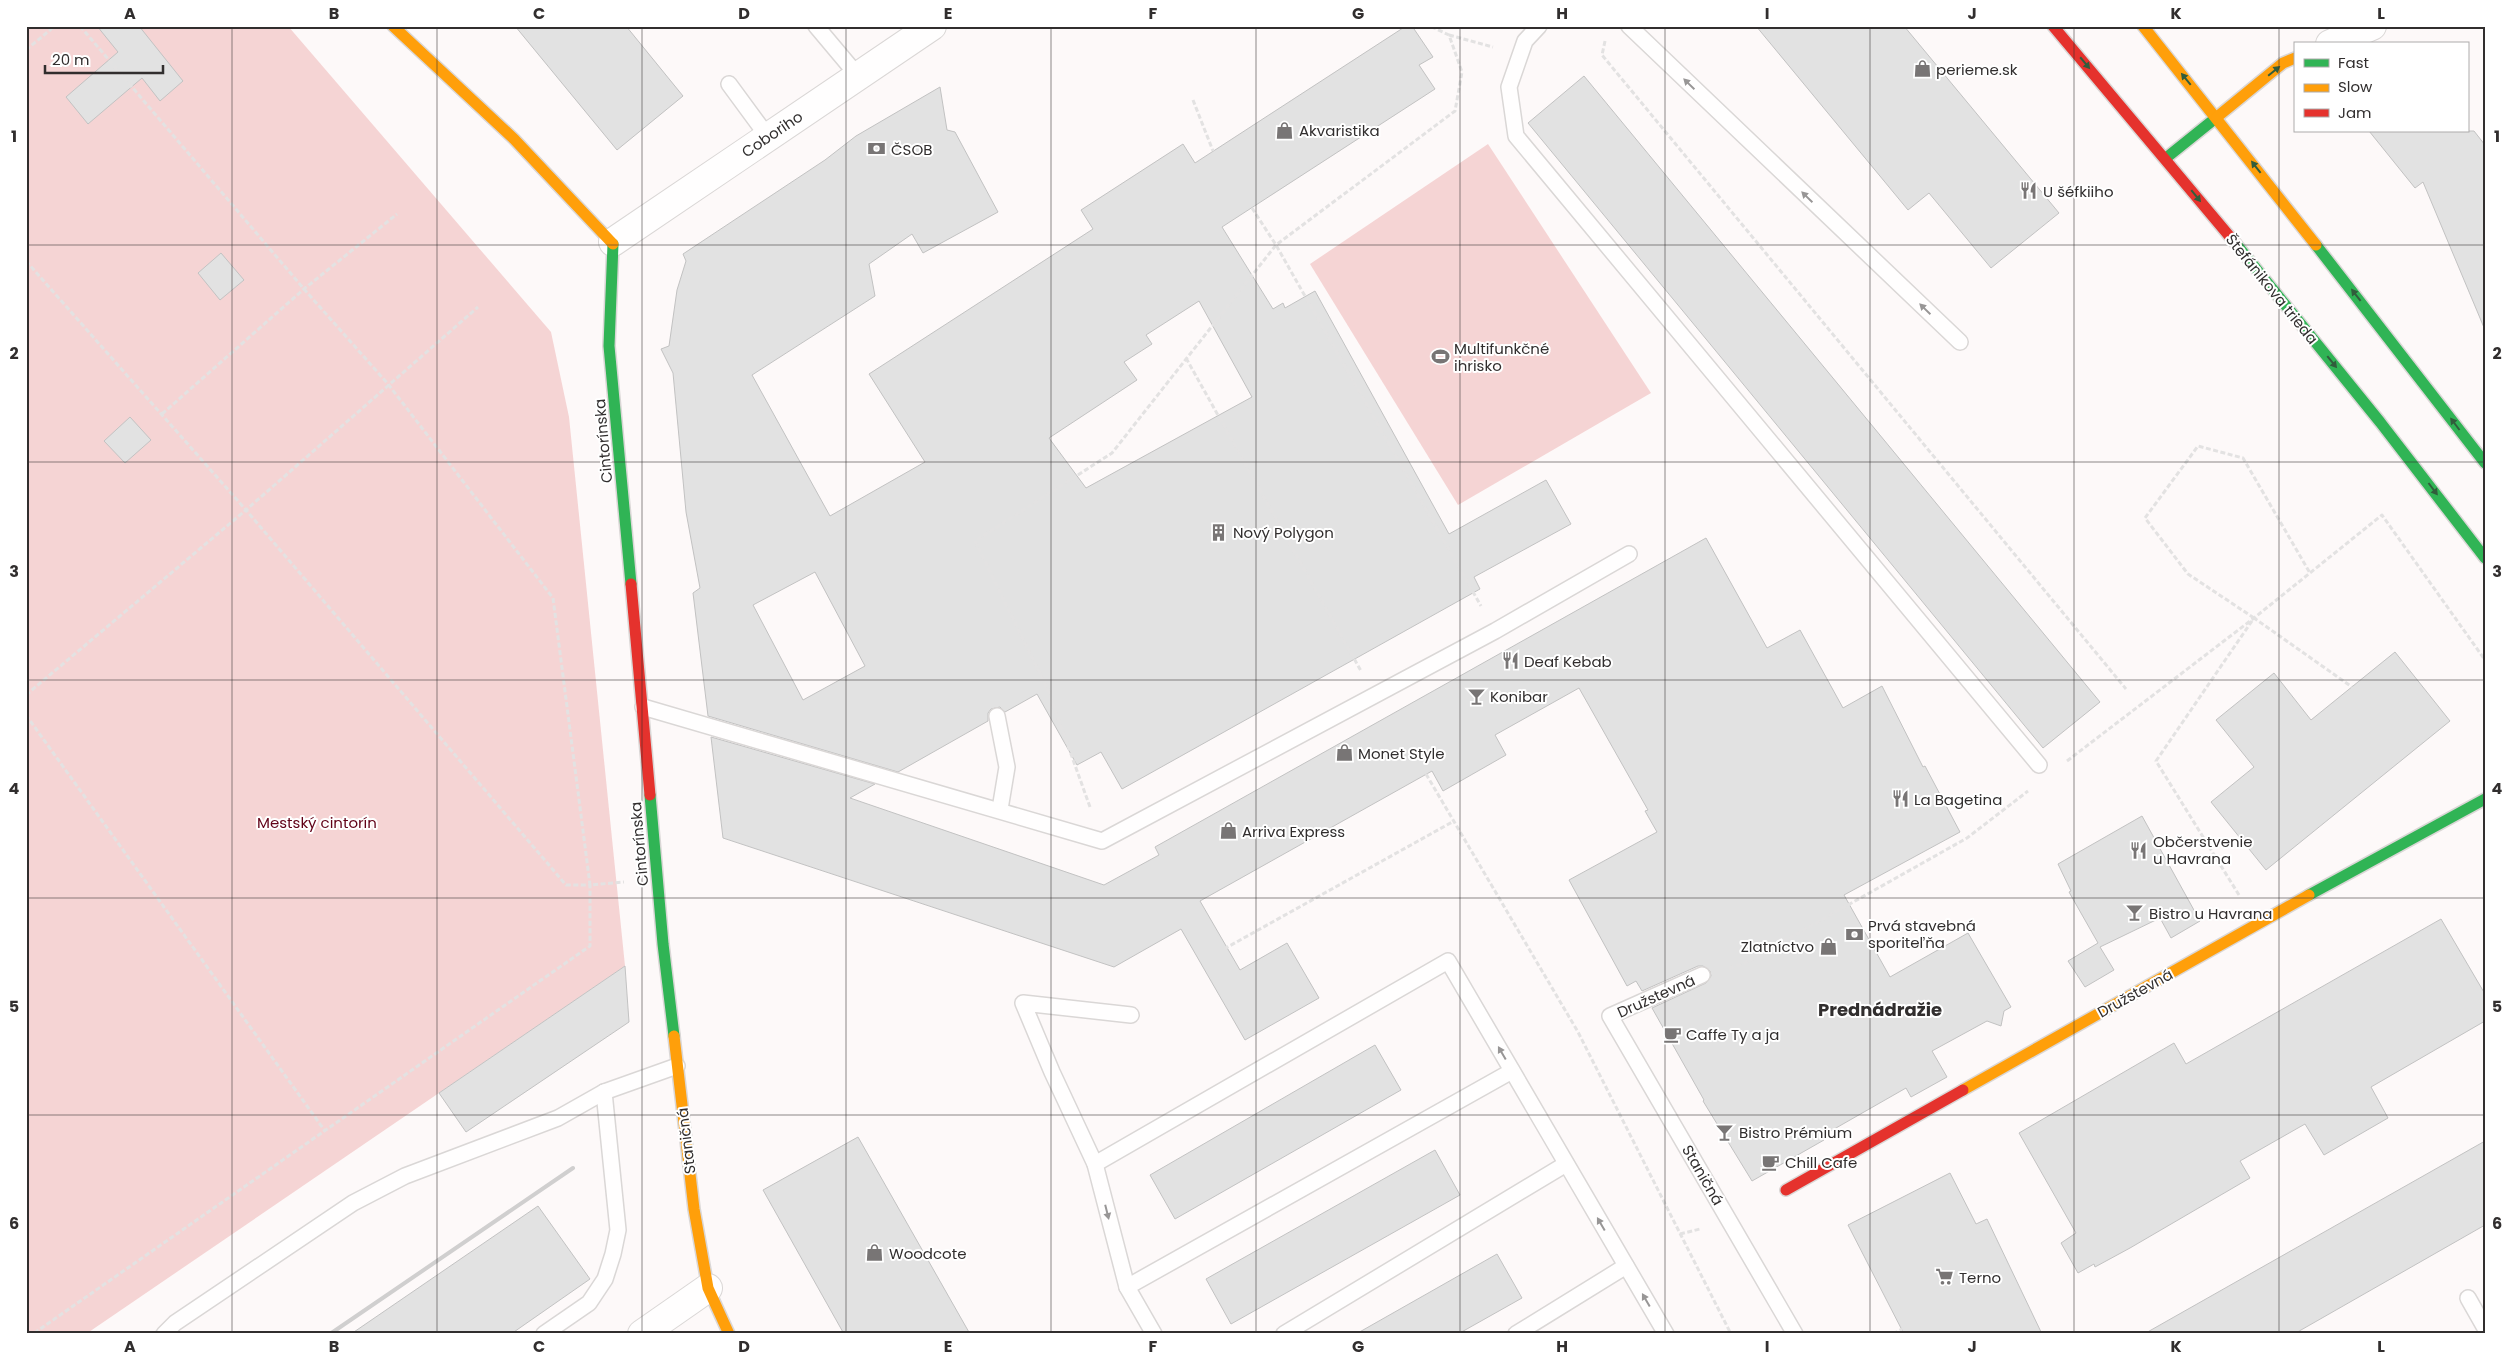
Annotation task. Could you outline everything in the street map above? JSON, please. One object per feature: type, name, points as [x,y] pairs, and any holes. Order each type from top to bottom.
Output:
[{"type":"street","points":[[393,26],[514,139],[612,242]]},
{"type":"street","name":"Coboriho","points":[[612,242],[932,26]]},
{"type":"street","name":"Štefánikova trieda","points":[[2053,26],[2166,158],[2401,446],[2485,558]]},
{"type":"street","points":[[2143,26],[2217,117],[2485,463]]},
{"type":"street","points":[[2335,42],[2372,26]]},
{"type":"street","points":[[2166,158],[2283,63],[2294,58]]},
{"type":"street","name":"Cintorínska","points":[[612,242],[609,346],[663,944]]},
{"type":"street","name":"Družstevná","points":[[1786,1190],[2322,887],[2485,799]]},
{"type":"street","name":"Staničná","points":[[663,944],[694,1209],[708,1288],[729,1334]]},
{"type":"street","points":[[642,1334],[708,1288]]},
{"type":"lane","points":[[816,26],[858,76]]},
{"type":"lane","points":[[1539,26],[1525,41],[1509,87],[1516,136],[2039,765]]},
{"type":"lane","points":[[1628,26],[1960,342]]},
{"type":"lane","points":[[729,84],[768,137]]},
{"type":"lane","points":[[643,707],[1000,809],[1102,841],[1495,630],[1629,554]]},
{"type":"lane","points":[[997,716],[1007,767],[1000,809]]},
{"type":"lane","points":[[1096,1164],[1448,961],[1666,1334]]},
{"type":"lane","name":"Družstevná","points":[[1610,1016],[1702,975]]},
{"type":"lane","points":[[1131,1015],[1023,1003],[1052,1072],[1096,1164],[1126,1287],[1154,1334]]},
{"type":"lane","name":"Staničná","points":[[1610,1016],[1795,1334]]},
{"type":"lane","points":[[164,1334],[175,1323],[353,1203],[405,1176],[558,1118],[604,1092],[677,1066]]},
{"type":"lane","points":[[1126,1287],[1512,1071]]},
{"type":"lane","points":[[544,1334],[589,1303],[605,1279],[613,1254],[618,1230],[604,1092]]},
{"type":"lane","points":[[1284,1334],[1566,1164]]},
{"type":"lane","points":[[1516,1334],[1626,1266]]},
{"type":"lane","points":[[2468,1298],[2485,1328]]},
{"type":"path","points":[[26,50],[55,26]]},
{"type":"path","points":[[33,1334],[590,946],[590,884],[553,598],[388,384],[304,289],[80,26]]},
{"type":"path","points":[[1430,26],[1449,35],[1494,47]]},
{"type":"path","points":[[1102,841],[1048,690],[975,541],[1112,453],[1276,245],[1455,111],[1462,72],[1449,35]]},
{"type":"path","points":[[1606,36],[1602,55],[2126,689]]},
{"type":"path","points":[[1193,100],[1214,151]]},
{"type":"path","points":[[1252,208],[1276,245],[1495,630]]},
{"type":"path","points":[[162,414],[304,289],[397,214]]},
{"type":"path","points":[[26,262],[246,510],[566,885],[628,882]]},
{"type":"path","points":[[26,695],[246,510],[478,307]]},
{"type":"path","points":[[1186,358],[1374,694]]},
{"type":"path","points":[[2310,572],[2244,458],[2198,446],[2145,518],[2188,574],[2254,618],[2352,688]]},
{"type":"path","points":[[2060,766],[2254,618],[2382,515],[2485,660]]},
{"type":"path","points":[[2242,900],[2156,761],[2254,618]]},
{"type":"path","points":[[26,715],[325,1131]]},
{"type":"path","points":[[1426,774],[1578,1032],[1731,1334]]},
{"type":"path","points":[[1745,963],[1967,838],[2029,790]]},
{"type":"path","points":[[1224,949],[1454,821]]},
{"type":"path","points":[[1893,1334],[1902,1329]]},
{"type":"green space","name":"Mestský cintorín","points":[[26,26],[288,26],[551,332],[569,417],[625,966],[86,1334],[26,1334]]},
{"type":"green space","points":[[1488,144],[1651,393],[1458,505],[1310,264]]},
{"type":"building","points":[[97,26],[139,26],[183,81],[160,101],[142,78],[88,124],[66,97],[118,52]]},
{"type":"building","points":[[515,26],[626,26],[683,96],[617,150]]},
{"type":"building","points":[[1406,26],[1412,26],[1433,57],[1419,65],[1435,89],[1222,227],[1273,309],[1283,303],[1285,308],[1315,291],[1449,534],[1546,480],[1571,524],[1474,577],[1480,589],[1122,789],[1101,752],[1077,765],[1037,694],[1005,712],[1000,707],[991,709],[988,713],[988,721],[898,772],[708,716],[693,593],[700,588],[686,512],[673,373],[661,349],[669,346],[677,290],[686,261],[683,254],[825,160],[856,136],[940,87],[947,130],[955,132],[998,212],[923,253],[912,234],[869,264],[875,296],[752,375],[830,516],[925,462],[869,374],[1093,229],[1081,210],[1183,144],[1195,163]],"holes":[[[1199,301],[1252,397],[1086,488],[1049,438],[1137,380],[1124,362],[1152,344],[1146,335]],[[815,572],[865,666],[803,700],[753,605]]]},
{"type":"building","points":[[1756,26],[1904,26],[2059,213],[1991,268],[1929,193],[1908,210]]},
{"type":"building","points":[[1584,76],[2100,702],[2043,748],[1528,123]]},
{"type":"building","points":[[2474,131],[2485,145],[2485,330],[2423,182],[2415,188],[2370,132]]},
{"type":"building","points":[[221,253],[244,280],[220,300],[198,273]]},
{"type":"building","points":[[130,417],[151,440],[125,463],[104,441]]},
{"type":"building","points":[[1706,538],[1767,648],[1800,630],[1843,708],[1882,686],[1923,767],[1925,766],[1960,832],[1844,895],[1890,977],[1968,933],[2011,1007],[2004,1011],[2001,1026],[1987,1021],[1932,1051],[1947,1077],[1911,1097],[1906,1088],[1822,1136],[1824,1140],[1752,1181],[1703,1101],[1652,1008],[1706,983],[1711,976],[1710,971],[1703,966],[1698,966],[1642,991],[1636,981],[1627,986],[1569,880],[1657,832],[1645,811],[1648,810],[1579,688],[1495,735],[1506,755],[1443,791],[1432,771],[1200,901],[1240,970],[1287,943],[1319,998],[1245,1040],[1181,929],[1114,967],[723,838],[711,737],[875,784],[850,798],[1104,885],[1159,855],[1155,847]]},
{"type":"building","points":[[2395,652],[2450,721],[2266,870],[2211,802],[2254,767],[2216,720],[2274,673],[2311,720]]},
{"type":"building","points":[[2142,816],[2200,921],[2171,938],[2160,918],[2100,947],[2114,970],[2085,987],[2068,961],[2098,943],[2069,892],[2071,891],[2058,864]]},
{"type":"building","points":[[2441,919],[2485,994],[2485,1021],[2371,1087],[2388,1118],[2324,1155],[2305,1124],[2240,1161],[2250,1178],[2130,1248],[2095,1267],[2094,1264],[2078,1273],[2061,1243],[2076,1233],[2019,1133],[2174,1043],[2186,1064]]},
{"type":"building","points":[[625,966],[629,1022],[466,1132],[439,1093]]},
{"type":"building","points":[[1375,1045],[1401,1090],[1175,1219],[1150,1175]]},
{"type":"building","points":[[858,1137],[970,1334],[844,1334],[763,1190]]},
{"type":"building","points":[[2485,1141],[2485,1225],[2294,1334],[2144,1334]]},
{"type":"building","points":[[1435,1150],[1460,1195],[1231,1324],[1206,1279]]},
{"type":"building","name":"Terno","points":[[1950,1173],[1976,1224],[1987,1219],[2042,1334],[1904,1334],[1848,1225]]},
{"type":"building","points":[[538,1206],[590,1279],[511,1334],[351,1334]]},
{"type":"building","points":[[1497,1254],[1522,1298],[1458,1334],[1356,1334]]},
{"type":"railway","points":[[330,1334],[573,1168]]},
{"type":"traffic: fast","points":[[2166,158],[2217,117]]},
{"type":"traffic: fast","points":[[613,244],[609,346],[631,584]]},
{"type":"traffic: fast","points":[[2236,244],[2380,422],[2485,558]]},
{"type":"traffic: fast","points":[[2316,245],[2485,463]]},
{"type":"traffic: fast","points":[[650,795],[663,944],[674,1036]]},
{"type":"traffic: fast","points":[[2309,895],[2485,799]]},
{"type":"traffic: slow","points":[[393,26],[514,139],[613,244]]},
{"type":"traffic: slow","points":[[2143,26],[2316,245]]},
{"type":"traffic: slow","points":[[2217,117],[2283,63],[2294,58]]},
{"type":"traffic: slow","points":[[1963,1090],[2309,895]]},
{"type":"traffic: slow","points":[[674,1036],[694,1209],[708,1288],[729,1334]]},
{"type":"traffic: jam","points":[[2053,26],[2236,244]]},
{"type":"traffic: jam","points":[[631,584],[650,795]]},
{"type":"traffic: jam","points":[[1786,1190],[1963,1090]]},
{"type":"place","name":"perieme.sk","points":[[1922,69]]},
{"type":"place","name":"Akvaristika","points":[[1285,130]]},
{"type":"place","name":"ČSOB","points":[[877,149]]},
{"type":"place","name":"U šéfkiiho","points":[[2029,191]]},
{"type":"place","name":"Multifunkčné ihrisko","points":[[1440,357]]},
{"type":"place","name":"Nový Polygon","points":[[1219,532]]},
{"type":"place","name":"Deaf Kebab","points":[[1510,661]]},
{"type":"place","name":"Konibar","points":[[1476,696]]},
{"type":"place","name":"Monet Style","points":[[1344,753]]},
{"type":"place","name":"La Bagetina","points":[[1900,799]]},
{"type":"place","name":"Arriva Express","points":[[1228,831]]},
{"type":"place","name":"Občerstvenie u Havrana","points":[[2139,850]]},
{"type":"place","name":"Bistro u Havrana","points":[[2135,913]]},
{"type":"place","name":"Prvá stavebná sporiteľňa","points":[[1854,934]]},
{"type":"place","name":"Zlatníctvo","points":[[1828,946]]},
{"type":"place","name":"Caffe Ty a ja","points":[[1672,1034]]},
{"type":"place","name":"Bistro Prémium","points":[[1725,1132]]},
{"type":"place","name":"Chill Cafe","points":[[1771,1162]]},
{"type":"place","name":"Woodcote","points":[[875,1253]]},
{"type":"place","name":"Terno","points":[[1945,1277]]},
{"type":"district","name":"Prednádražie","points":[[1880,1009]]}]
